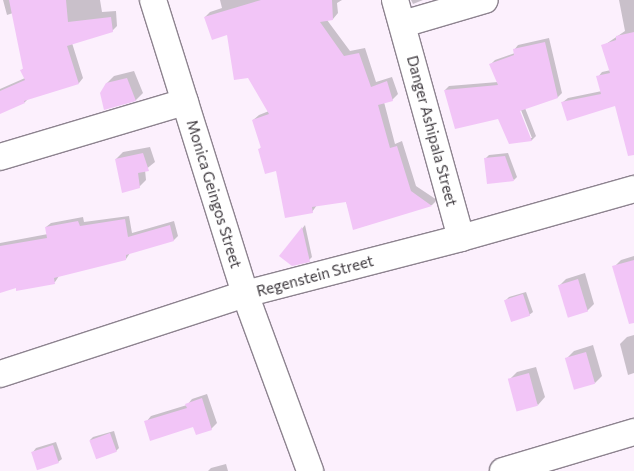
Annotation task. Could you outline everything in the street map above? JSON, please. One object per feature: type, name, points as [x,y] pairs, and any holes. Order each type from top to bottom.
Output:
[{"type":"street","name":"Monica Geingos Street","points":[[153,0],[245,294],[310,471]]},
{"type":"street","name":"Danger Ashipala Street","points":[[462,238],[399,12],[485,0]]},
{"type":"street","points":[[0,157],[185,102]]},
{"type":"street","name":"Regenstein Street","points":[[0,374],[245,294],[462,238],[634,189]]},
{"type":"street","points":[[503,471],[554,464],[634,432]]},
{"type":"building","points":[[9,0],[66,0],[68,22],[111,17],[113,32],[67,46],[79,84],[24,101],[25,103],[0,114],[0,91],[25,80],[20,70],[23,69]]},
{"type":"building","points":[[261,0],[332,0],[333,20],[320,22],[344,56],[359,53],[371,87],[387,81],[393,101],[378,105],[390,148],[397,146],[411,191],[432,206],[353,230],[346,202],[312,207],[313,213],[285,218],[276,171],[265,174],[258,149],[261,148],[252,120],[269,114],[248,78],[234,80],[227,35],[212,40],[204,17]]},
{"type":"building","points":[[634,32],[634,155],[628,156],[615,106],[567,121],[561,102],[601,94],[596,76],[610,73],[601,45],[616,40],[616,36]]},
{"type":"building","points":[[545,42],[558,98],[520,111],[532,141],[509,144],[498,119],[455,129],[444,90],[498,85],[489,64],[514,55],[513,49]]},
{"type":"building","points":[[127,78],[136,101],[104,110],[100,93],[106,83]]},
{"type":"building","points":[[143,153],[149,171],[138,173],[140,188],[122,193],[115,159]]},
{"type":"building","points":[[505,156],[514,181],[487,184],[484,158]]},
{"type":"building","points":[[125,219],[128,237],[170,225],[174,241],[126,255],[126,260],[54,278],[55,284],[16,291],[16,288],[0,293],[0,246],[47,238],[45,227],[78,221],[80,226]]},
{"type":"building","points":[[302,227],[310,262],[292,266],[279,256]]},
{"type":"building","points":[[634,260],[634,323],[629,324],[612,266]]},
{"type":"building","points":[[578,279],[588,312],[568,318],[558,285]]},
{"type":"building","points":[[523,294],[530,316],[511,322],[504,300]]},
{"type":"building","points":[[586,352],[595,384],[574,390],[565,358]]},
{"type":"building","points":[[529,373],[538,406],[517,412],[508,379]]},
{"type":"building","points":[[202,398],[212,430],[196,435],[193,427],[150,441],[144,421],[187,408],[185,404]]},
{"type":"building","points":[[110,433],[117,452],[96,459],[89,441]]},
{"type":"building","points":[[53,445],[59,463],[37,470],[31,452]]}]
